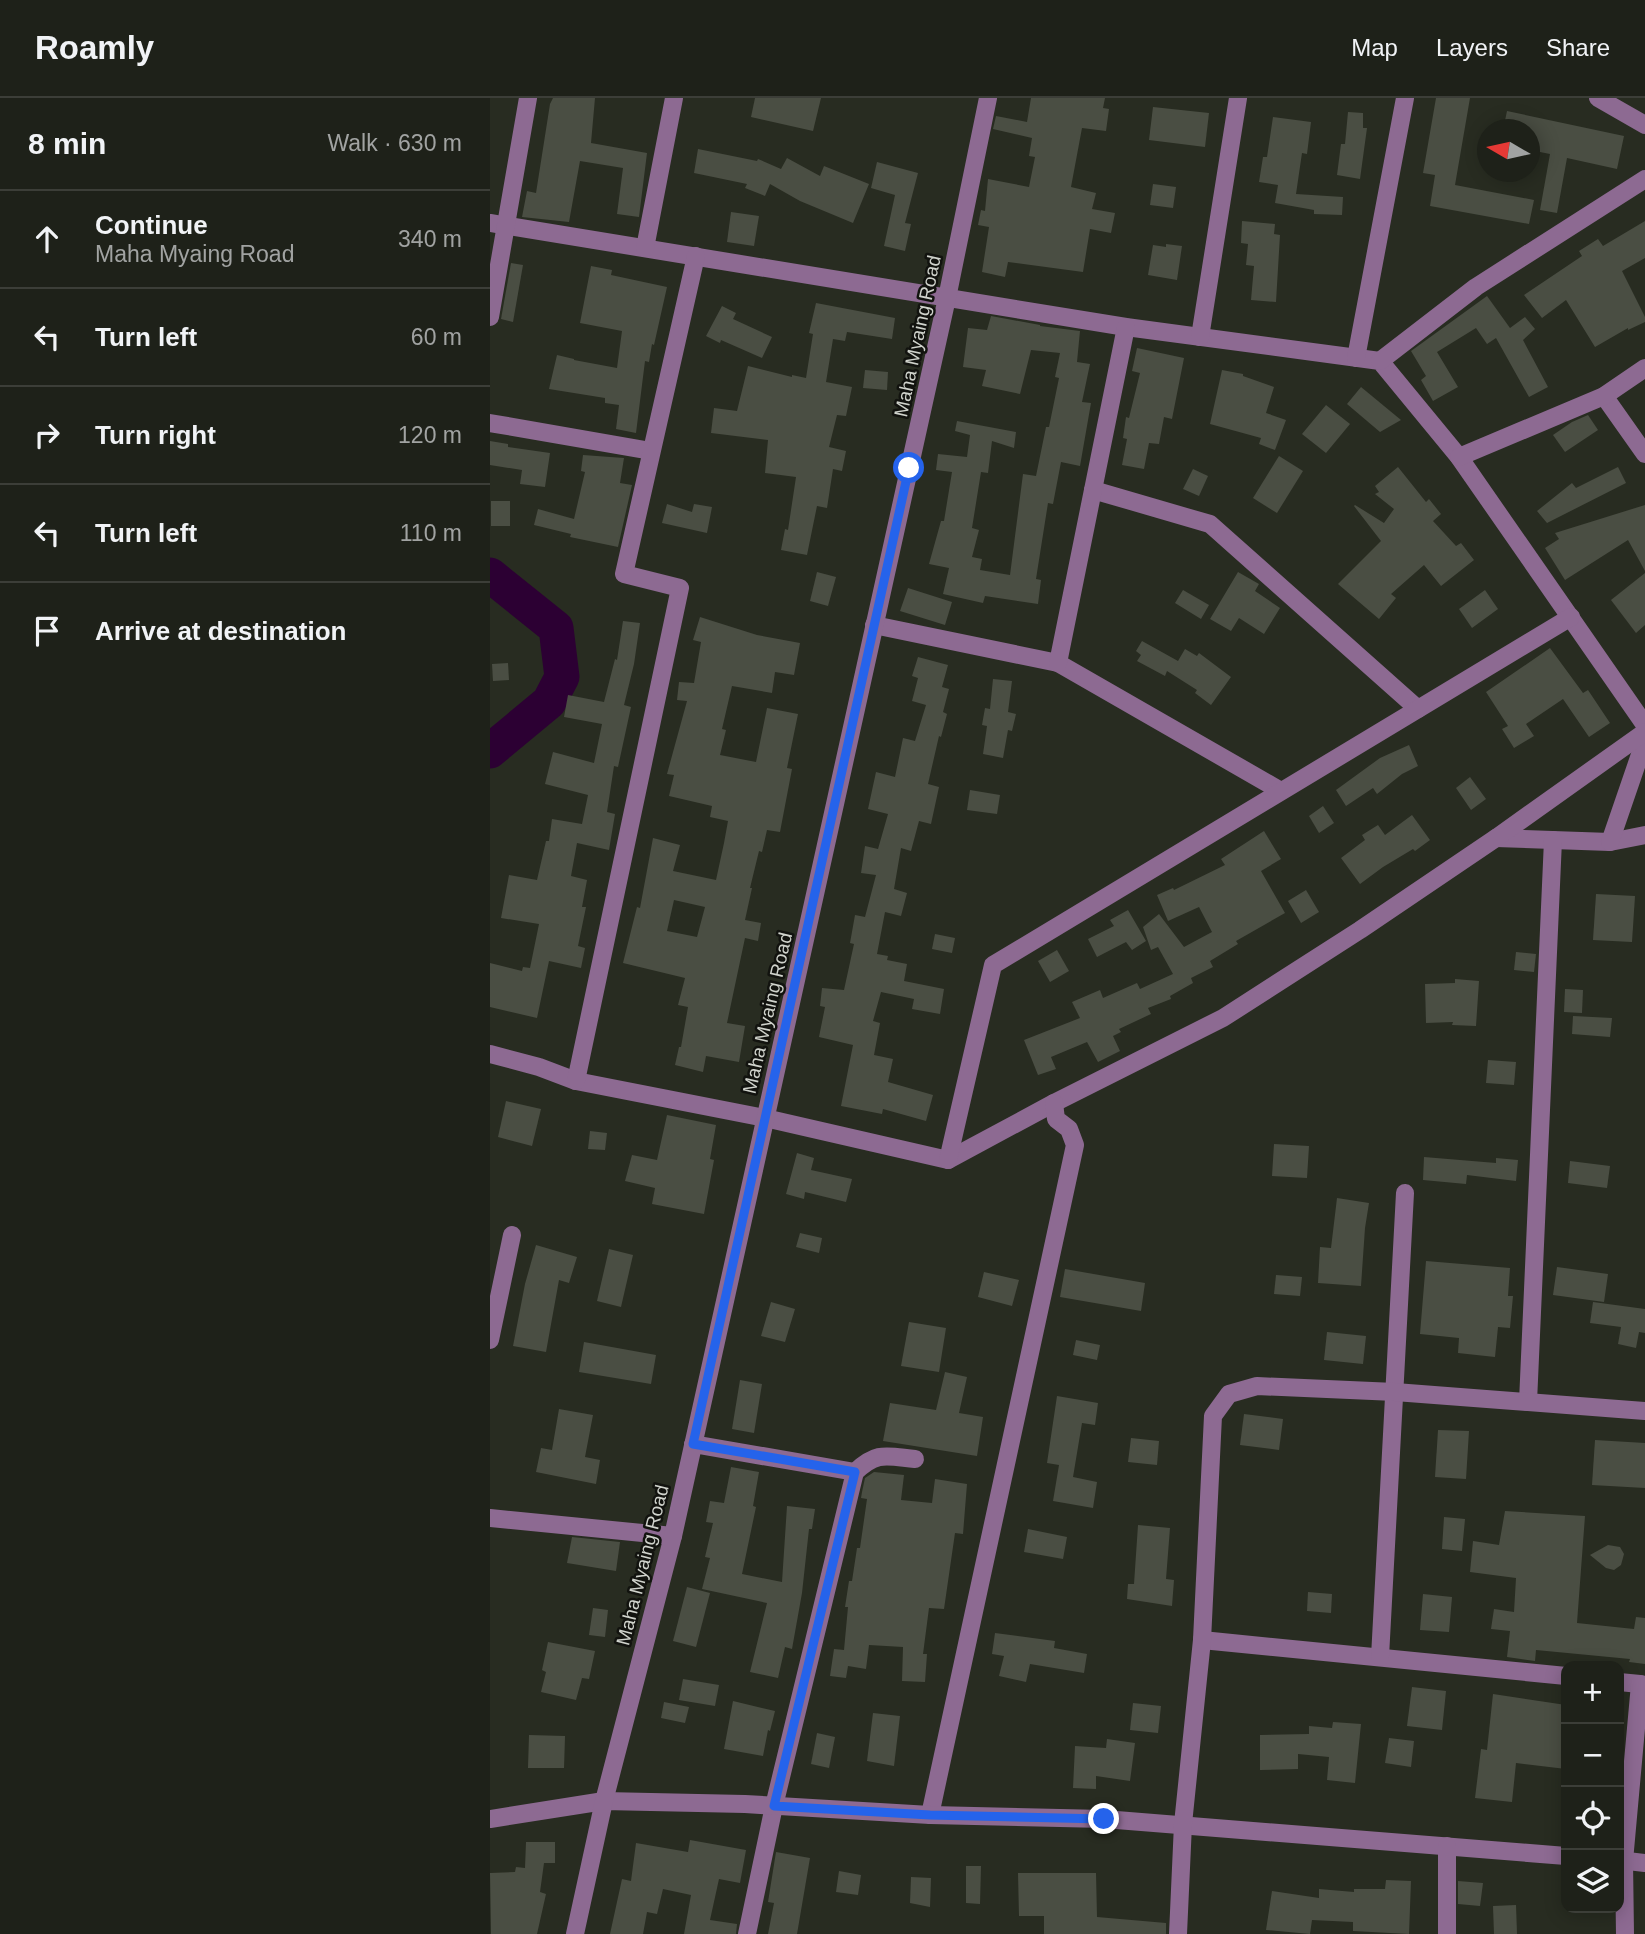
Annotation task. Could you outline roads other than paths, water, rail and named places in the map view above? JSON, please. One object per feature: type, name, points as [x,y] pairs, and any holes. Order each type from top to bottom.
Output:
[{"type":"street","points":[[490,317],[498,225],[528,98]]},
{"type":"street","points":[[645,248],[674,98]]},
{"type":"street","name":"Maha Myaing Road","points":[[575,1934],[604,1801],[673,1535],[947,298],[988,98]]},
{"type":"street","points":[[1200,337],[1238,98]]},
{"type":"street","points":[[1356,358],[1405,98]]},
{"type":"street","points":[[1598,98],[1645,125]]},
{"type":"street","points":[[1380,361],[1476,287],[1645,179]]},
{"type":"street","points":[[498,225],[1126,327],[1380,361],[1459,457],[1645,725]]},
{"type":"street","points":[[576,1081],[680,588],[624,574],[696,256]]},
{"type":"street","points":[[1058,663],[1126,327]]},
{"type":"street","points":[[1459,457],[1604,396],[1645,368]]},
{"type":"street","points":[[1604,396],[1645,454]]},
{"type":"street","points":[[490,423],[652,451]]},
{"type":"street","points":[[1093,490],[1210,524],[1418,709]]},
{"type":"street","points":[[948,1160],[993,965],[1571,617]]},
{"type":"street","points":[[874,625],[1058,663],[1281,791]]},
{"type":"street","points":[[490,1054],[539,1067],[576,1081],[765,1118],[948,1160],[1223,1018],[1284,981],[1496,838],[1645,733]]},
{"type":"street","points":[[1610,842],[1645,740]]},
{"type":"street","points":[[1496,838],[1610,842],[1645,835]]},
{"type":"street","points":[[1528,1402],[1553,840]]},
{"type":"street","points":[[930,1815],[1075,1145],[1069,1129],[1056,1119],[1054,1103]]},
{"type":"street","points":[[1380,1657],[1405,1193]]},
{"type":"street","points":[[490,1340],[512,1235]]},
{"type":"street","points":[[1178,1934],[1183,1824],[1202,1640],[1213,1416],[1229,1394],[1257,1386],[1395,1392],[1645,1411]]},
{"type":"street","points":[[693,1444],[855,1472]]},
{"type":"street","points":[[747,1934],[774,1806],[855,1472],[870,1458],[891,1456],[915,1459]]},
{"type":"street","points":[[490,1518],[673,1535]]},
{"type":"street","points":[[1202,1640],[1561,1675]]},
{"type":"street","points":[[1622,1850],[1643,1684],[1624,1682]]},
{"type":"street","points":[[490,1819],[604,1801],[774,1806],[930,1815],[1104,1819],[1561,1856]]},
{"type":"street","points":[[1447,1846],[1447,1934]]},
{"type":"street","points":[[1624,1861],[1645,1863]]},
{"type":"street","points":[[1624,1913],[1625,1934]]},
{"type":"waterway","points":[[490,575],[556,628],[562,677],[549,702],[490,751]]}]
